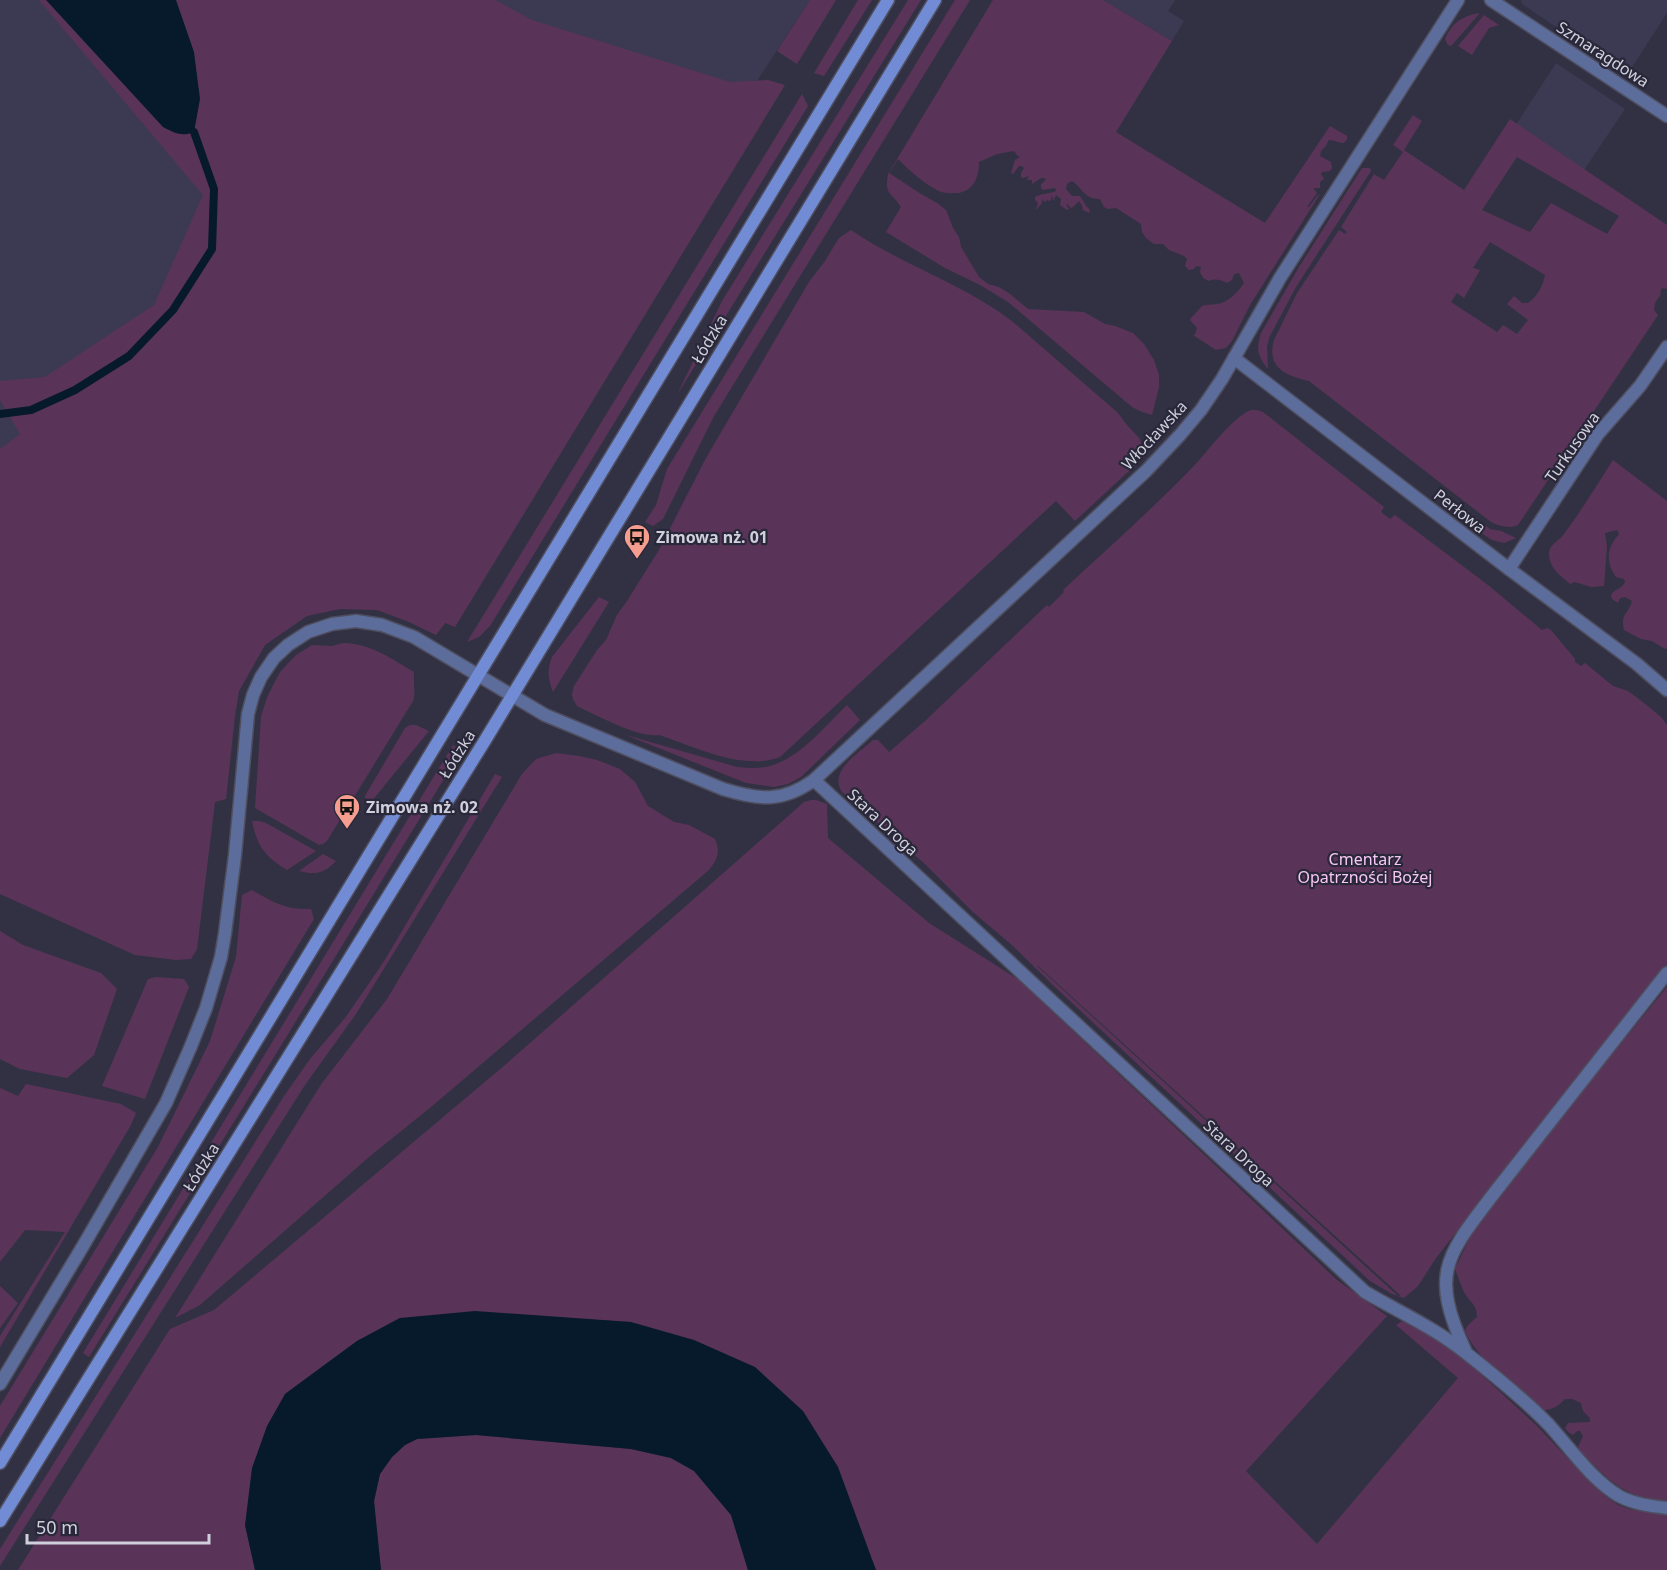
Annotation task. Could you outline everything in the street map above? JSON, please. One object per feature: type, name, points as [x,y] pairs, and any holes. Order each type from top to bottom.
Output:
[{"type":"main road","name":"Łódzka","points":[[0,1463],[888,0]]},
{"type":"main road","name":"Łódzka","points":[[0,1521],[512,695],[935,0]]},
{"type":"street","name":"Włocławska","points":[[512,695],[545,715],[723,789],[748,796],[781,797],[792,794],[814,780],[1166,451],[1200,410],[1234,358],[1280,278],[1458,0]]},
{"type":"street","name":"Szmaragdowa","points":[[1491,0],[1667,116]]},
{"type":"street","name":"Turkusowa","points":[[1509,570],[1598,434],[1640,386],[1667,347]]},
{"type":"street","name":"Perłowa","points":[[1234,358],[1509,570],[1637,664],[1667,690]]},
{"type":"street","points":[[0,1384],[159,1117],[202,1018],[224,941],[235,855],[248,714],[261,677],[274,658],[288,645],[308,632],[332,624],[356,621],[382,625],[414,637],[512,695]]},
{"type":"street","name":"Stara Droga","points":[[814,780],[1365,1292],[1441,1334],[1466,1352],[1547,1423],[1605,1486],[1628,1500],[1667,1508]]},
{"type":"street","points":[[1466,1352],[1453,1322],[1446,1297],[1445,1275],[1453,1252],[1494,1192],[1667,972]]},
{"type":"shaded area","points":[[0,0],[810,0],[751,90],[0,689]]},
{"type":"shaded area","points":[[1103,0],[1175,0],[1168,11],[1184,21],[1172,41]]},
{"type":"shaded area","points":[[1521,0],[1667,0],[1667,13],[1627,75],[1522,4]]},
{"type":"shaded area","points":[[1556,63],[1625,109],[1580,176],[1512,131]]},
{"type":"green space","points":[[39,0],[495,0],[532,20],[730,82],[768,80],[785,85],[455,627],[445,623],[436,635],[377,610],[340,609],[307,616],[265,645],[239,691],[226,799],[215,802],[197,949],[191,959],[176,960],[135,955],[0,894],[0,449],[20,434],[0,400],[0,381],[45,377],[154,305],[203,195]]},
{"type":"green space","points":[[810,0],[836,0],[797,64],[777,51]]},
{"type":"green space","points":[[858,0],[872,0],[824,76],[814,73]]},
{"type":"green space","points":[[908,0],[921,0],[677,395],[722,301]]},
{"type":"green space","points":[[955,0],[970,0],[714,416],[663,519],[653,526],[645,522],[656,505],[667,469]]},
{"type":"green space","points":[[993,0],[1103,0],[1172,41],[1116,132],[1265,223],[1330,126],[1347,136],[1344,143],[1329,140],[1321,151],[1320,156],[1331,162],[1332,168],[1330,171],[1322,172],[1324,179],[1320,182],[1320,188],[1313,188],[1317,193],[1307,207],[1320,194],[1250,305],[1232,341],[1226,348],[1216,350],[1193,335],[1197,328],[1190,320],[1202,306],[1221,303],[1236,293],[1244,283],[1239,273],[1234,274],[1232,280],[1227,283],[1203,278],[1200,272],[1201,267],[1196,266],[1189,270],[1185,266],[1187,259],[1184,256],[1169,250],[1163,244],[1154,244],[1142,232],[1141,224],[1116,208],[1104,207],[1100,199],[1086,195],[1072,181],[1067,184],[1066,189],[1072,196],[1080,196],[1090,210],[1089,213],[1083,210],[1079,201],[1071,208],[1067,204],[1069,209],[1067,210],[1060,205],[1061,199],[1056,195],[1053,201],[1052,194],[1051,200],[1048,201],[1048,199],[1045,202],[1042,199],[1042,203],[1036,209],[1038,204],[1035,197],[1056,191],[1055,188],[1043,190],[1041,184],[1046,180],[1044,178],[1032,184],[1032,180],[1027,180],[1029,176],[1021,177],[1024,168],[1022,166],[1019,166],[1013,174],[1011,173],[1015,160],[1020,157],[1014,151],[997,154],[979,162],[976,180],[970,188],[960,193],[944,193],[933,188],[898,159],[889,173],[946,210],[959,237],[961,247],[979,277],[988,284],[999,287],[1028,309],[1084,312],[1105,324],[1133,333],[1144,344],[1154,360],[1159,375],[1159,387],[1152,415],[1132,407],[1008,302],[945,268],[886,232],[901,207],[888,190],[888,174]]},
{"type":"green space","points":[[1480,13],[1451,46],[1448,45],[1445,39],[1454,24],[1463,18]]},
{"type":"green space","points":[[1484,15],[1499,25],[1489,28],[1472,55],[1458,46]]},
{"type":"green space","points":[[802,94],[808,106],[490,626],[479,637],[467,642]]},
{"type":"green space","points":[[1413,115],[1422,121],[1404,150],[1464,190],[1510,119],[1667,225],[1667,289],[1662,288],[1655,303],[1654,310],[1658,315],[1518,525],[1512,527],[1491,522],[1309,381],[1280,369],[1273,358],[1274,340],[1297,293],[1339,230],[1345,234],[1347,232],[1341,227],[1374,174],[1384,180],[1403,152],[1393,145]],"holes":[[[1517,157],[1619,216],[1607,234],[1551,203],[1530,232],[1482,210]],[[1490,242],[1545,275],[1539,291],[1528,303],[1522,303],[1514,296],[1507,304],[1528,320],[1517,334],[1503,325],[1497,332],[1451,302],[1457,293],[1464,298],[1480,270],[1473,268]]]},
{"type":"green space","points":[[1362,168],[1370,168],[1371,171],[1296,287],[1269,338],[1268,369],[1259,352],[1258,343],[1261,333],[1299,267]]},
{"type":"green space","points":[[851,230],[891,254],[954,285],[1013,322],[1118,413],[1140,439],[1142,448],[1140,459],[1075,521],[1056,501],[780,757],[765,761],[750,761],[719,756],[659,735],[631,730],[577,706],[572,694],[574,686],[606,640],[617,615],[659,550],[706,458],[809,282],[839,238]]},
{"type":"green space","name":"Cmentarz Opatrzności Bożej","points":[[1251,410],[1263,412],[1384,507],[1381,512],[1390,519],[1395,515],[1488,585],[1542,630],[1547,628],[1551,630],[1575,662],[1581,666],[1585,663],[1613,686],[1628,691],[1661,717],[1667,725],[1667,967],[1436,1258],[1418,1286],[1404,1298],[1399,1296],[1037,965],[1398,1296],[1370,1281],[1013,946],[973,912],[925,864],[842,792],[839,784],[839,777],[847,763],[873,740],[878,740],[889,752],[925,721],[1047,605],[1049,607],[1064,592],[1063,590],[1175,485],[1227,428]]},
{"type":"green space","points":[[1613,460],[1667,501],[1667,648],[1665,649],[1624,630],[1624,617],[1632,601],[1625,597],[1620,598],[1618,603],[1612,599],[1611,595],[1625,582],[1624,579],[1616,577],[1609,560],[1612,544],[1619,534],[1617,530],[1605,533],[1607,546],[1604,586],[1591,587],[1575,582],[1570,584],[1556,572],[1551,564],[1550,548],[1571,525]]},
{"type":"green space","points":[[1464,508],[1490,529],[1516,538],[1504,543],[1492,540],[1468,524]]},
{"type":"green space","points":[[599,597],[609,602],[553,692],[549,674],[552,657]]},
{"type":"green space","points":[[343,643],[372,649],[414,672],[414,697],[327,841],[319,845],[255,808],[261,716],[268,695],[280,672],[296,655],[312,645],[332,646]]},
{"type":"green space","points":[[847,705],[860,720],[801,777],[788,784],[774,787],[746,783],[626,735],[737,767],[762,768],[781,762],[802,749]]},
{"type":"green space","points":[[416,725],[429,731],[371,802],[365,796],[405,728]]},
{"type":"green space","points":[[453,745],[461,751],[89,1357],[83,1353]]},
{"type":"green space","points":[[556,753],[597,760],[620,769],[635,782],[648,806],[674,822],[689,825],[715,839],[718,852],[712,866],[431,1107],[369,1157],[200,1305],[175,1318],[322,1083],[387,999],[522,774],[536,759]]},
{"type":"green space","points":[[495,774],[502,777],[356,1014],[305,1085],[0,1566],[0,1549],[284,1096],[310,1059],[345,1018],[383,963]]},
{"type":"green space","points":[[811,800],[827,804],[828,838],[929,923],[1019,980],[1337,1280],[1387,1316],[1246,1471],[1317,1544],[1458,1378],[1396,1325],[1404,1320],[1461,1356],[1536,1425],[1608,1498],[1629,1509],[1667,1515],[1667,1570],[876,1570],[873,1562],[631,1322],[580,1319],[400,1318],[357,1341],[285,1394],[245,1525],[255,1570],[18,1570],[170,1329],[214,1310],[505,1065],[804,802]]},
{"type":"green space","points":[[252,821],[266,823],[316,851],[287,870],[263,850],[256,837]]},
{"type":"green space","points":[[323,854],[336,861],[327,869],[319,872],[299,871]]},
{"type":"green space","points":[[252,890],[287,907],[311,909],[314,919],[0,1438],[0,1406],[158,1147],[210,1041],[236,957],[242,895]]},
{"type":"green space","points":[[0,931],[23,945],[101,973],[117,989],[94,1055],[67,1078],[20,1069],[0,1059]]},
{"type":"green space","points":[[156,977],[184,979],[189,987],[145,1099],[102,1086],[148,979]]},
{"type":"green space","points":[[1667,987],[1667,1503],[1646,1499],[1629,1492],[1605,1476],[1584,1456],[1578,1447],[1583,1436],[1580,1431],[1573,1435],[1565,1428],[1568,1423],[1590,1422],[1581,1403],[1565,1399],[1555,1407],[1543,1410],[1511,1384],[1478,1351],[1465,1330],[1477,1317],[1476,1311],[1464,1292],[1455,1269],[1471,1235],[1503,1188]]},
{"type":"green space","points":[[26,1084],[121,1104],[136,1113],[0,1347],[0,1336],[65,1232],[25,1230],[0,1262],[0,1088],[18,1096]]},
{"type":"green space","points":[[0,1286],[18,1303],[0,1328]]},
{"type":"green space","points":[[476,1435],[631,1449],[671,1458],[694,1471],[731,1515],[748,1570],[381,1570],[374,1501],[380,1474],[392,1457],[405,1445],[417,1439]]},
{"type":"water","points":[[46,0],[176,0],[194,52],[200,99],[194,132],[178,134],[163,127]]},
{"type":"water","points":[[475,1311],[631,1322],[694,1340],[755,1367],[803,1411],[838,1467],[876,1570],[748,1570],[731,1515],[694,1471],[671,1458],[631,1449],[476,1435],[417,1439],[405,1445],[392,1457],[380,1474],[374,1501],[381,1570],[255,1570],[245,1525],[252,1468],[267,1426],[285,1394],[357,1341],[400,1318]]},
{"type":"waterway","points":[[0,414],[31,410],[75,390],[129,356],[173,310],[212,249],[214,189],[194,132]]},
{"type":"place","name":"Zimowa nż. 01","points":[[637,560]]},
{"type":"place","name":"Zimowa nż. 02","points":[[347,830]]}]
